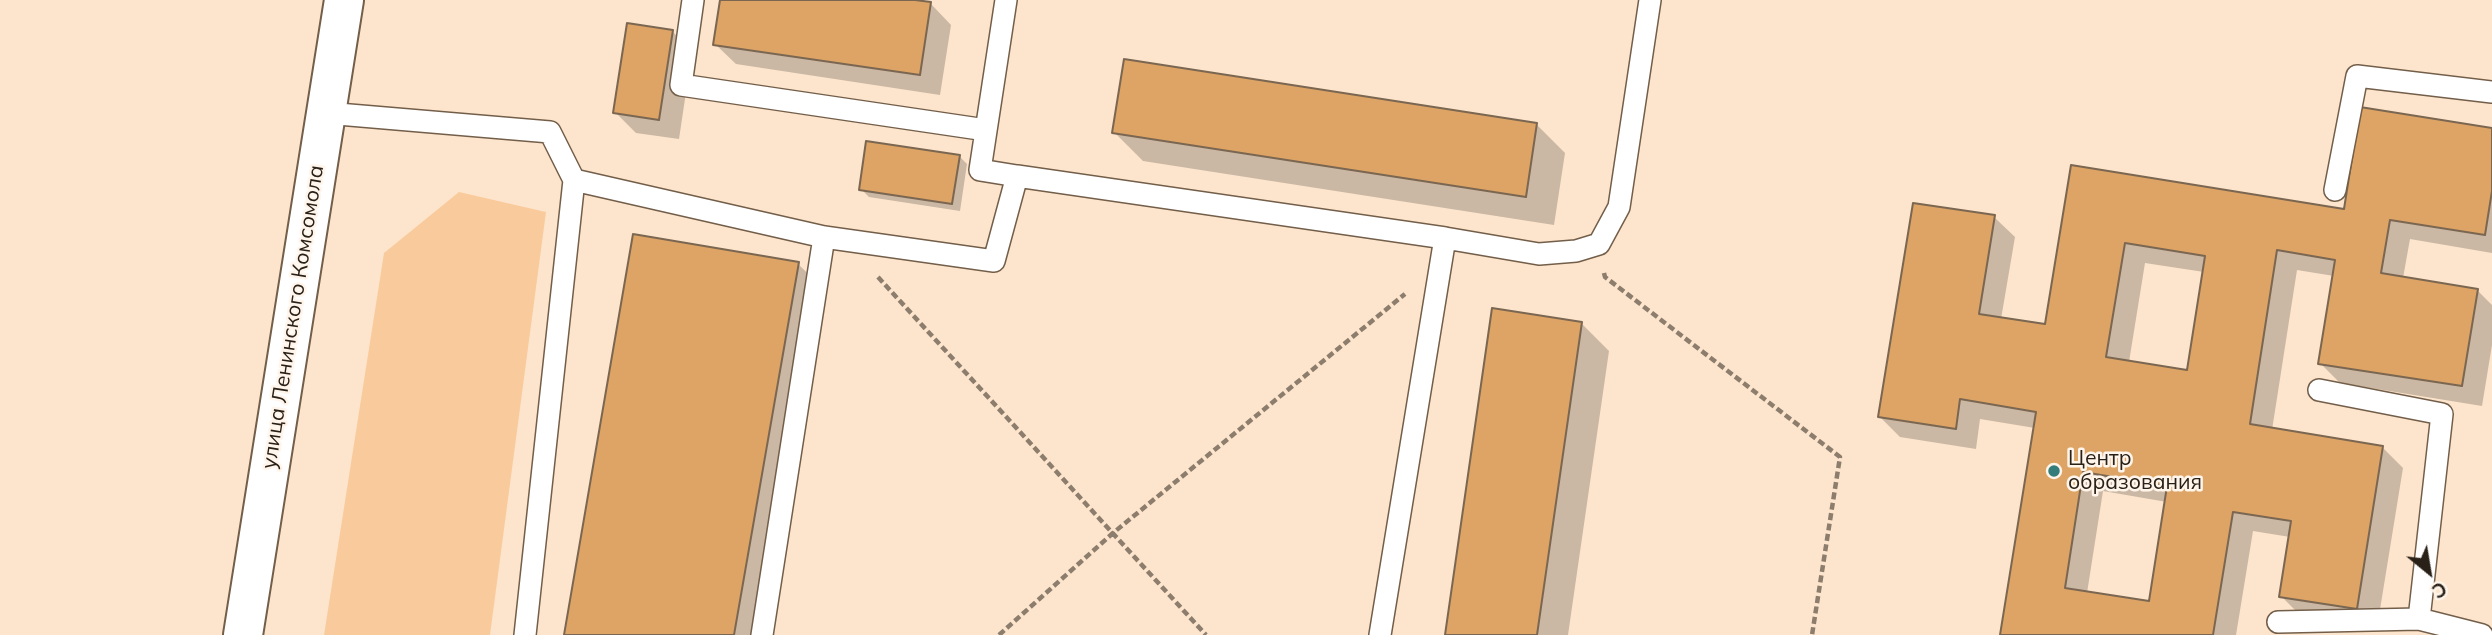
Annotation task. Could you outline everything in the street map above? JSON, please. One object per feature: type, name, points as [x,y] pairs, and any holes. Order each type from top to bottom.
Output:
[{"type":"main road","name":"улица Ленинского Комсомола","points":[[243,635],[344,0]]},
{"type":"lane","points":[[693,0],[681,85],[986,130]]},
{"type":"lane","points":[[1006,0],[980,170],[1539,254],[1576,251],[1598,244],[1619,207],[1650,0]]},
{"type":"lane","points":[[2334,190],[2357,76],[2492,92]]},
{"type":"lane","points":[[326,113],[550,132],[574,180],[525,635]]},
{"type":"lane","points":[[574,180],[833,238],[994,261],[1017,176]]},
{"type":"lane","points":[[762,635],[833,238]]},
{"type":"lane","points":[[1380,635],[1445,238]]},
{"type":"lane","points":[[2319,390],[2442,414],[2419,619]]},
{"type":"lane","points":[[2278,622],[2419,619],[2482,635]]},
{"type":"path","points":[[833,238],[1206,635]]},
{"type":"path","points":[[1598,244],[1605,277],[1840,457],[1812,635]]},
{"type":"path","points":[[999,635],[1113,533],[1441,265]]},
{"type":"shaded area","points":[[459,192],[546,212],[490,635],[324,635],[384,253]]},
{"type":"building","points":[[720,0],[931,2],[920,75],[713,45]]},
{"type":"building","points":[[627,23],[673,30],[659,120],[613,113]]},
{"type":"building","points":[[1124,59],[1537,123],[1526,197],[1112,133]]},
{"type":"building","points":[[2360,107],[2492,128],[2492,191],[2485,235],[2390,220],[2381,273],[2478,289],[2462,386],[2318,364],[2335,260],[2277,250],[2250,424],[2383,446],[2357,609],[2279,597],[2291,521],[2233,512],[2213,635],[2000,635],[2036,412],[1960,399],[1956,429],[1878,417],[1913,203],[1995,215],[1979,314],[2045,324],[2071,165],[2344,209]],"holes":[[[2125,243],[2205,256],[2187,370],[2106,357]],[[2083,472],[2167,486],[2149,601],[2065,588]]]},
{"type":"building","points":[[866,141],[960,155],[952,204],[859,190]]},
{"type":"building","points":[[633,234],[799,262],[734,635],[564,635]]},
{"type":"building","points":[[1492,308],[1582,322],[1537,635],[1445,635]]},
{"type":"place","name":"Центр образования","points":[[2054,471]]}]
